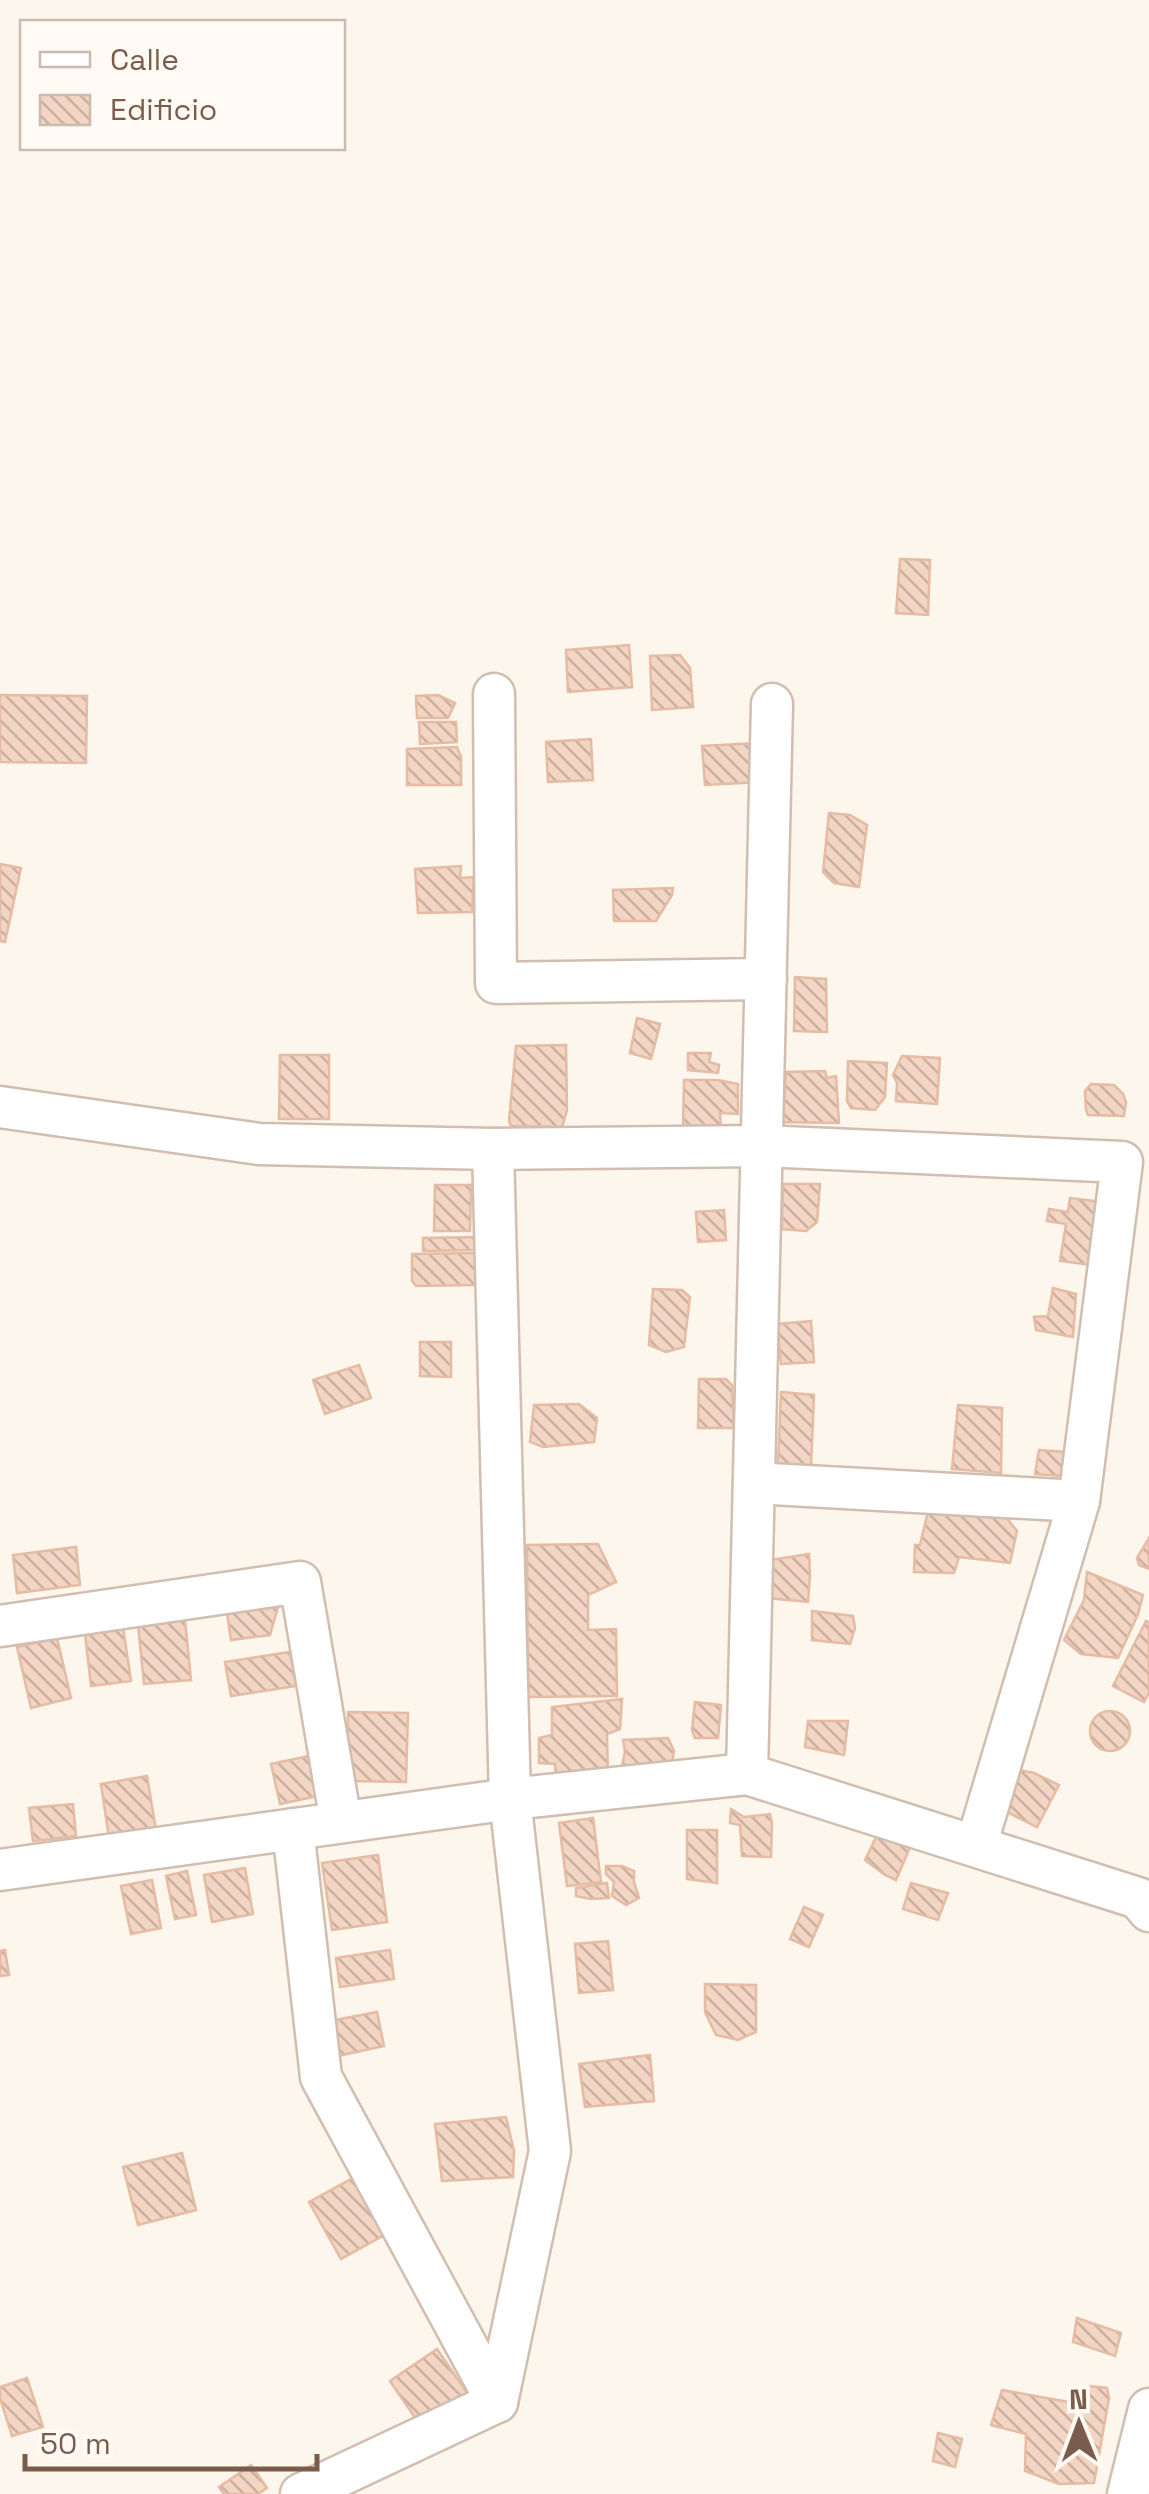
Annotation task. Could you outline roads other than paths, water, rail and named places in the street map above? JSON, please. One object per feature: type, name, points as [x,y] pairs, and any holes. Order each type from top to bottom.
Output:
[{"type":"street","points":[[494,694],[496,984],[766,979]]},
{"type":"street","points":[[747,1774],[772,704]]},
{"type":"street","points":[[0,1107],[259,1144],[494,1149],[761,1146],[1122,1162],[1080,1501],[976,1846]]},
{"type":"street","points":[[494,1149],[510,1799],[550,2152],[497,2402]]},
{"type":"street","points":[[754,1482],[1080,1501]]},
{"type":"street","points":[[0,1626],[300,1582],[341,1822]]},
{"type":"street","points":[[0,1870],[510,1799],[747,1774],[1138,1898],[1149,1911]]},
{"type":"street","points":[[293,1829],[321,2078],[497,2402]]},
{"type":"street","points":[[302,2494],[497,2402]]},
{"type":"street","points":[[1128,2494],[1149,2410]]}]
